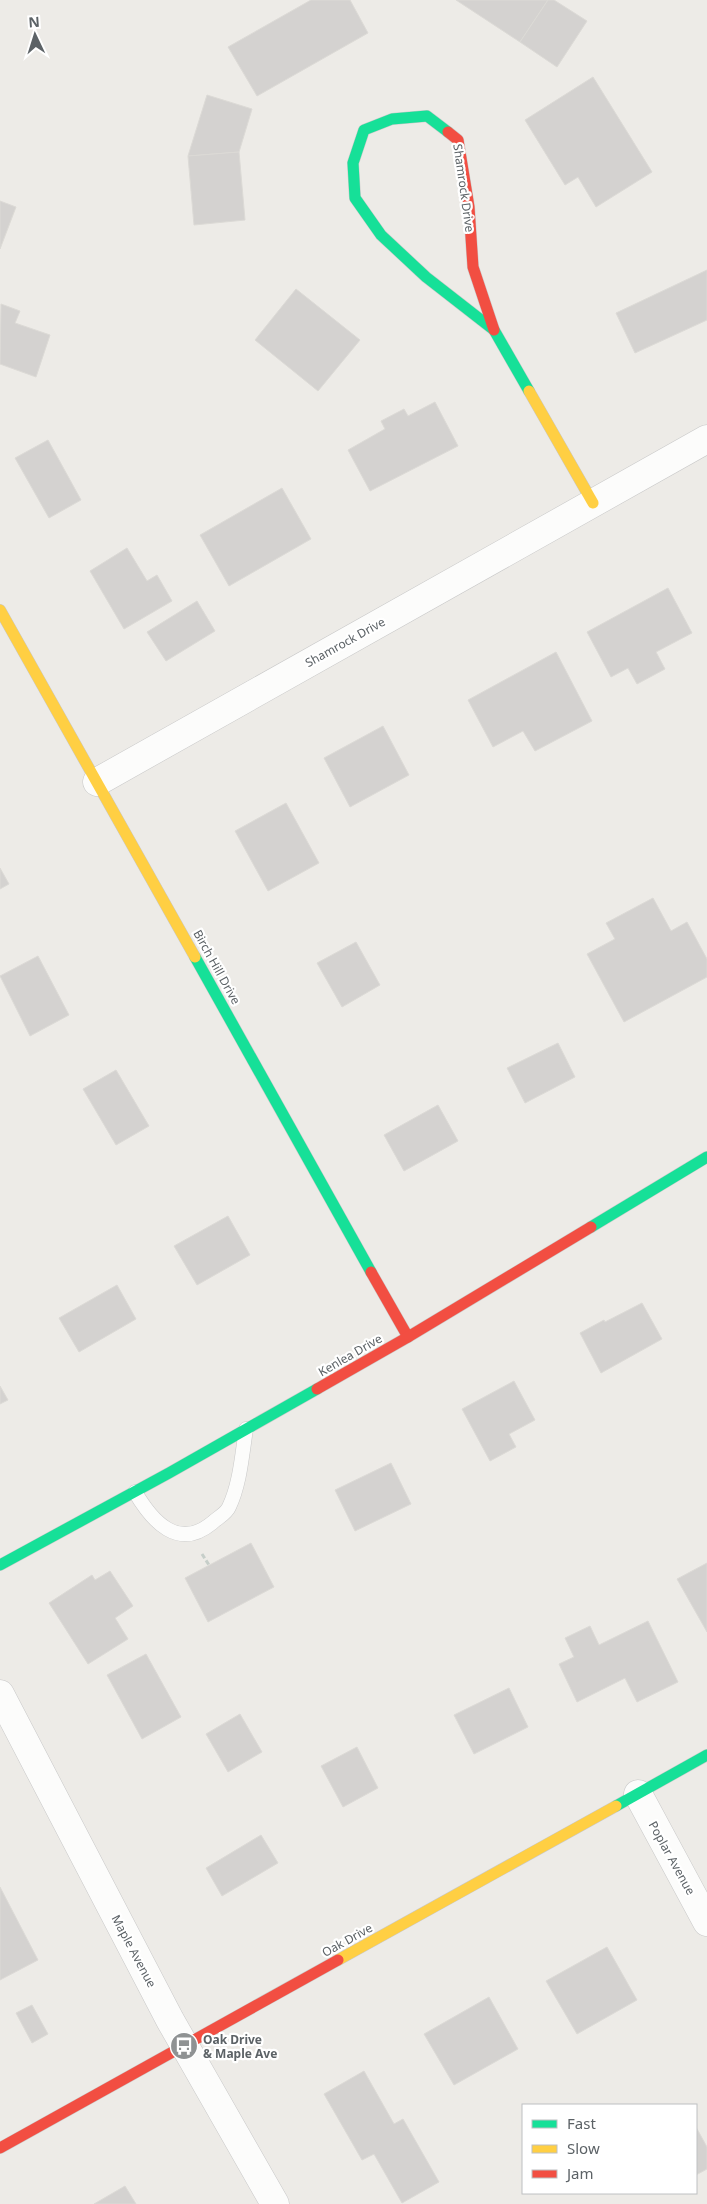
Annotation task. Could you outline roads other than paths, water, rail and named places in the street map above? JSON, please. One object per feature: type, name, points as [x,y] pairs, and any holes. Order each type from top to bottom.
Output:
[{"type":"street","name":"Shamrock Drive","points":[[494,330],[426,277],[380,235],[355,198],[353,163],[364,130],[392,119],[427,116],[458,140],[469,206],[473,267],[494,330],[593,503]]},
{"type":"street","name":"Shamrock Drive","points":[[98,782],[707,439]]},
{"type":"street","name":"Birch Hill Drive","points":[[0,610],[408,1337]]},
{"type":"street","name":"Kenlea Drive","points":[[0,1565],[135,1492],[408,1337],[707,1157]]},
{"type":"street","name":"Maple Avenue","points":[[0,1694],[184,2046],[275,2204]]},
{"type":"street","name":"Oak Drive","points":[[0,2148],[707,1755]]},
{"type":"street","name":"Poplar Avenue","points":[[638,1794],[707,1922]]},
{"type":"lane","points":[[135,1492],[146,1512],[167,1531],[190,1535],[208,1526],[228,1510],[236,1488],[246,1429]]},
{"type":"place","name":"Oak Drive & Maple Ave","points":[[184,2046]]}]
